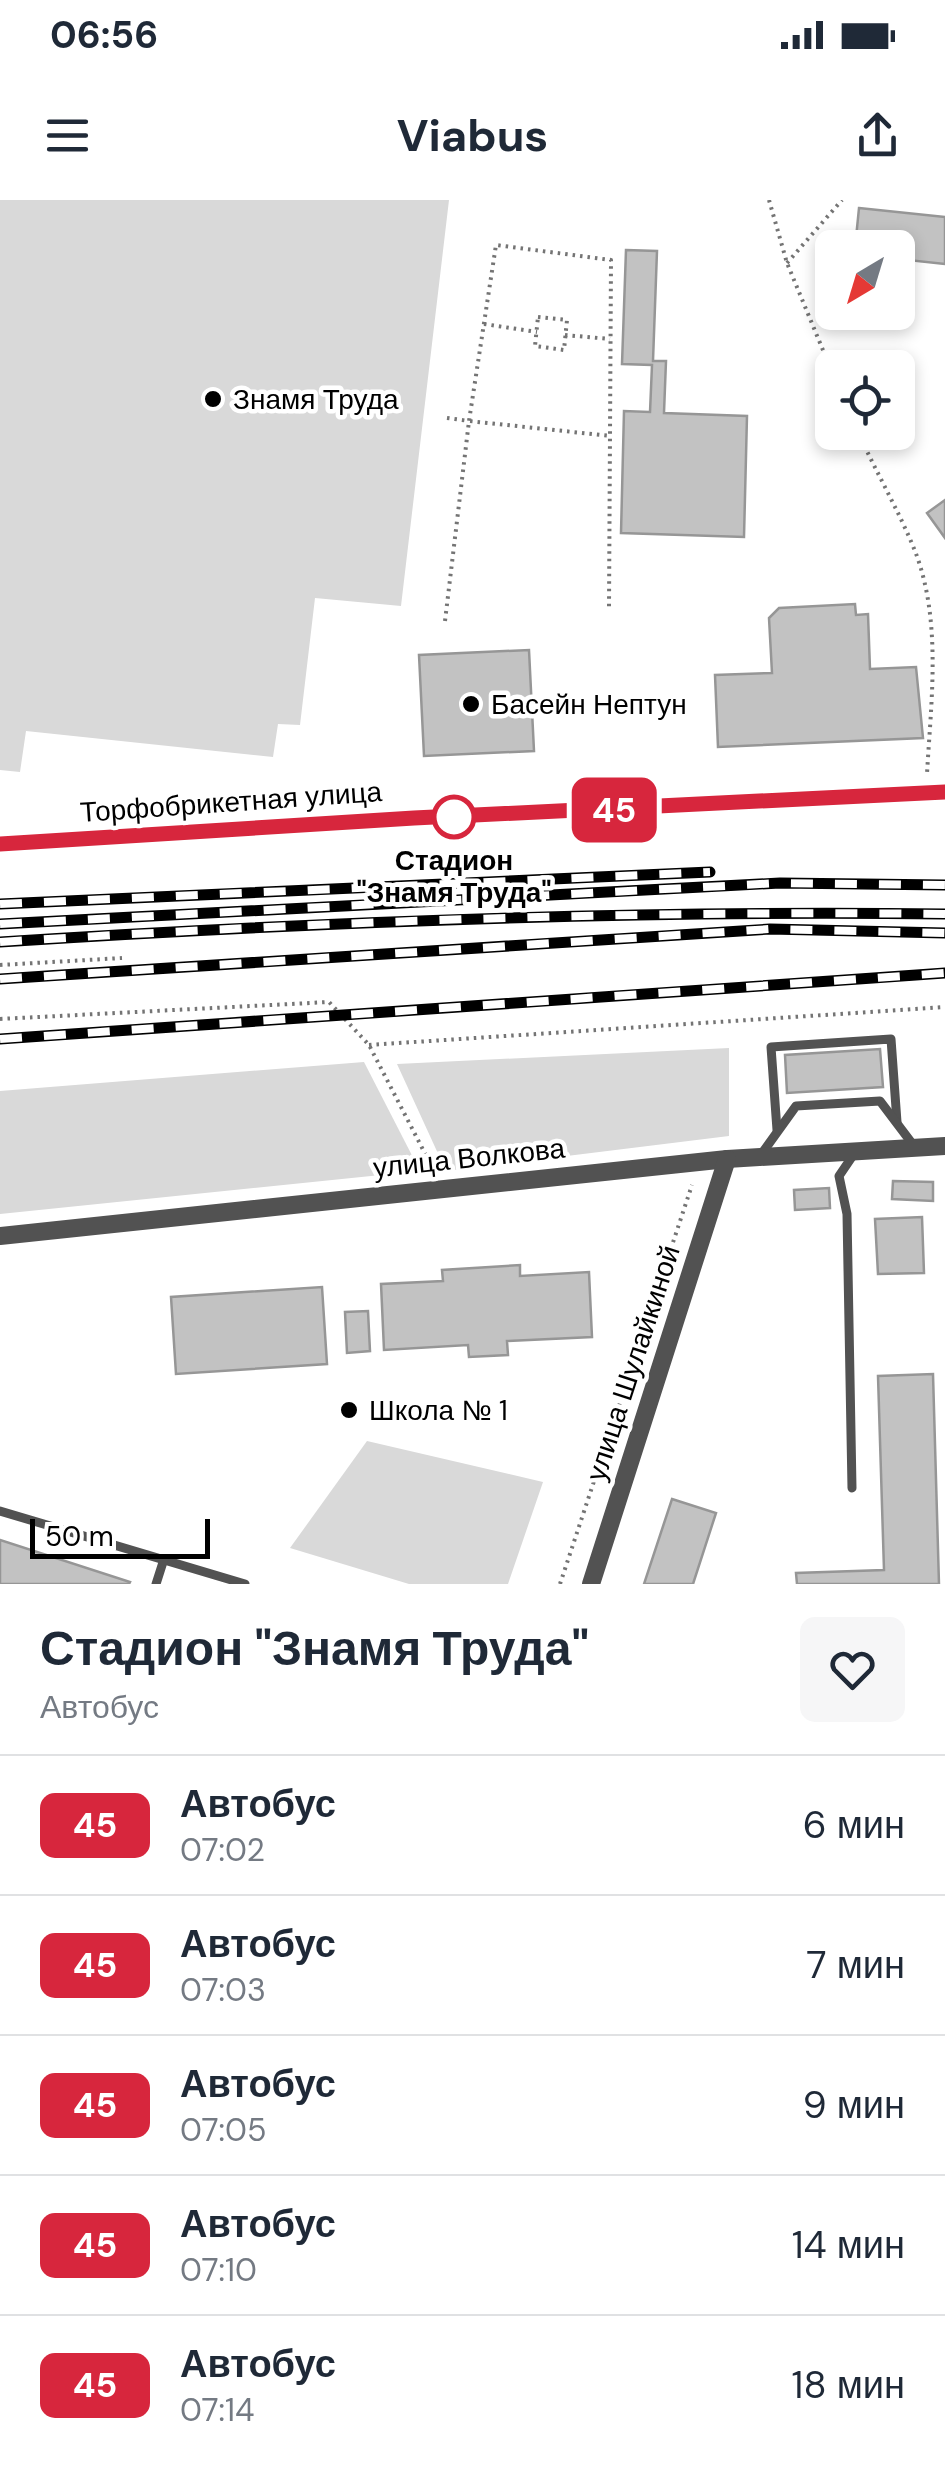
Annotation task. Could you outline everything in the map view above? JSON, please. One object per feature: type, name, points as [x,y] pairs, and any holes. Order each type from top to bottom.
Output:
[{"type":"street","name":"Торфобрикетная улица","points":[[0,844],[414,818],[945,792]]},
{"type":"street","name":"улица Волкова","points":[[0,1236],[726,1159],[945,1146]]},
{"type":"street","name":"улица Шулайкиной","points":[[591,1584],[726,1159]]},
{"type":"lane","points":[[777,1130],[771,1047],[802,1050],[868,1045],[891,1039],[897,1122]]},
{"type":"lane","points":[[871,1088],[872,1101]]},
{"type":"lane","points":[[849,1089],[850,1102]]},
{"type":"lane","points":[[825,1090],[826,1104]]},
{"type":"lane","points":[[805,1092],[806,1105]]},
{"type":"lane","points":[[760,1156],[796,1106],[850,1102],[880,1101],[914,1146]]},
{"type":"lane","points":[[852,1488],[847,1214],[840,1176],[858,1149]]},
{"type":"lane","points":[[0,1511],[245,1584]]},
{"type":"lane","points":[[156,1584],[164,1558]]},
{"type":"path","points":[[769,200],[787,263],[823,350]]},
{"type":"path","points":[[787,263],[842,200]]},
{"type":"path","points":[[445,621],[468,422],[496,245],[611,260],[608,607]]},
{"type":"path","points":[[538,317],[566,320],[564,350],[535,346],[537,332],[538,317]]},
{"type":"path","points":[[484,324],[537,332]]},
{"type":"path","points":[[565,335],[610,340]]},
{"type":"path","points":[[447,418],[611,436]]},
{"type":"path","points":[[867,450],[916,553],[928,609],[933,665],[926,794]]},
{"type":"path","points":[[0,965],[122,958]]},
{"type":"path","points":[[0,1019],[330,1002],[369,1045],[443,1189]]},
{"type":"path","points":[[369,1045],[945,1007]]},
{"type":"path","points":[[560,1584],[700,1162]]},
{"type":"shaded area","name":"Знамя Труда","points":[[0,200],[449,200],[401,606],[315,598],[300,725],[278,724],[273,757],[26,731],[20,772],[0,770]]},
{"type":"shaded area","points":[[729,1048],[729,1136],[446,1171],[397,1064]]},
{"type":"shaded area","points":[[364,1062],[420,1171],[0,1214],[0,1091]]},
{"type":"shaded area","points":[[367,1441],[543,1482],[508,1584],[409,1584],[290,1548]]},
{"type":"building","points":[[859,208],[945,217],[945,264],[915,261],[915,230],[857,230]]},
{"type":"building","points":[[626,250],[657,251],[653,361],[666,361],[664,413],[747,416],[744,537],[621,533],[624,411],[650,412],[652,365],[622,364]]},
{"type":"building","points":[[945,500],[945,538],[927,513]]},
{"type":"building","points":[[855,604],[856,615],[868,614],[870,669],[916,667],[923,738],[718,747],[715,675],[772,673],[769,618],[779,608]]},
{"type":"building","points":[[529,650],[534,751],[424,756],[419,655]]},
{"type":"building","points":[[880,1049],[883,1087],[787,1093],[785,1055]]},
{"type":"building","points":[[893,1181],[933,1182],[933,1201],[892,1199]]},
{"type":"building","points":[[829,1188],[830,1208],[795,1210],[794,1190]]},
{"type":"building","points":[[922,1217],[924,1273],[878,1274],[875,1219]]},
{"type":"building","points":[[520,1265],[520,1276],[589,1272],[592,1337],[507,1341],[508,1355],[469,1357],[468,1345],[384,1350],[381,1284],[443,1281],[442,1270]]},
{"type":"building","points":[[322,1287],[327,1364],[176,1374],[171,1297]]},
{"type":"building","points":[[368,1311],[370,1351],[347,1353],[345,1312]]},
{"type":"building","points":[[933,1374],[939,1584],[797,1584],[796,1573],[884,1570],[878,1376]]},
{"type":"building","points":[[672,1499],[716,1513],[693,1584],[644,1584]]},
{"type":"building","points":[[0,1540],[130,1582],[0,1584]]},
{"type":"railway","points":[[0,904],[710,872]]},
{"type":"railway","points":[[0,924],[780,883],[945,885]]},
{"type":"railway","points":[[0,942],[472,919],[945,914]]},
{"type":"railway","points":[[0,979],[770,929],[945,933]]},
{"type":"railway","points":[[0,1039],[945,973]]},
{"type":"bus line","name":"45","points":[[0,844],[414,818],[945,792]]},
{"type":"place","name":"Знамя Труда","points":[[213,399]]},
{"type":"place","name":"Басейн Нептун","points":[[471,704]]},
{"type":"place","name":"Стадион \"Знамя Труда\"","points":[[454,817]]},
{"type":"place","name":"Школа № 1","points":[[349,1410]]}]
